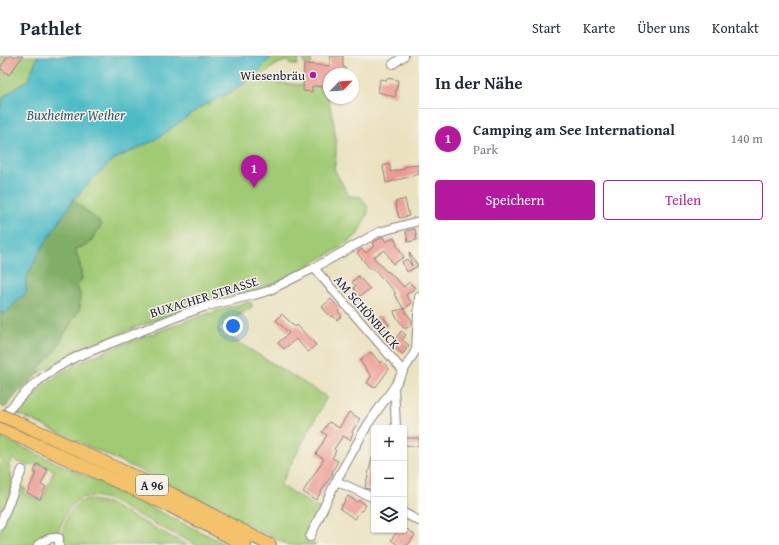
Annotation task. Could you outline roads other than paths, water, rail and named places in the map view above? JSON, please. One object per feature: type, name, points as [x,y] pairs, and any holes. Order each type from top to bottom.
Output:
[{"type":"highway","name":"A 96","points":[[3,414],[31,435],[245,545]]},
{"type":"highway","name":"A 96","points":[[0,428],[31,435],[174,495],[270,545]]},
{"type":"street","points":[[393,64],[404,56]]},
{"type":"street","name":"BUXACHER STRASSE","points":[[0,421],[3,414],[35,383],[62,364],[78,356],[134,333],[207,306],[254,295],[268,290],[314,268],[379,232],[419,221]]},
{"type":"street","name":"AM SCHÖNBLICK","points":[[314,268],[403,371]]},
{"type":"street","points":[[310,538],[336,481],[368,424],[394,387],[416,348],[419,297]]},
{"type":"street","points":[[394,387],[396,425]]},
{"type":"street","points":[[0,525],[22,470]]},
{"type":"street","points":[[336,481],[372,497]]},
{"type":"street","points":[[407,515],[419,521]]},
{"type":"street","points":[[38,545],[47,539],[59,538],[59,545]]},
{"type":"water","name":"Buxheimer Weiher","points":[[38,56],[272,56],[259,71],[237,89],[201,107],[155,140],[113,160],[94,177],[73,200],[38,254],[26,279],[26,292],[6,313],[0,313],[0,110],[4,96],[28,80]]},
{"type":"place","name":"Wiesenbräu","points":[[313,75]]},
{"type":"place","name":"Camping am See International","points":[[254,188]]}]
